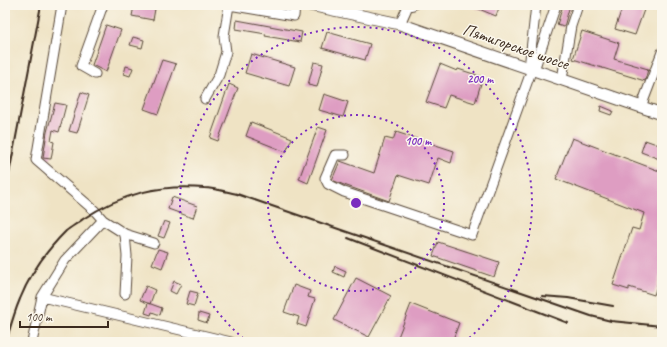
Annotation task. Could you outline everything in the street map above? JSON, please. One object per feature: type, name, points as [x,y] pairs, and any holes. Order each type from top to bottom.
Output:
[{"type":"main road","name":"Пятигорское шоссе","points":[[310,5],[400,24],[662,114]]},
{"type":"lane","points":[[62,5],[36,160],[95,211],[103,220],[125,234],[154,243]]},
{"type":"lane","points":[[94,74],[81,66],[104,5]]},
{"type":"lane","points":[[204,99],[219,75],[226,52],[224,36],[229,6],[294,16],[295,5]]},
{"type":"lane","points":[[400,24],[408,6],[413,5]]},
{"type":"lane","points":[[532,69],[536,5]]},
{"type":"lane","points":[[345,155],[335,156],[325,178],[328,184],[344,192],[472,235],[556,5]]},
{"type":"lane","points":[[562,79],[572,26],[578,5]]},
{"type":"lane","points":[[641,107],[662,52]]},
{"type":"lane","points":[[32,342],[42,297],[65,260],[103,220]]},
{"type":"lane","points":[[125,234],[127,256],[125,294]]},
{"type":"lane","points":[[42,297],[231,342]]},
{"type":"building","points":[[469,5],[500,5],[496,16]]},
{"type":"building","points":[[563,5],[570,5],[564,27],[557,25]]},
{"type":"building","points":[[623,5],[639,5],[645,7],[635,35],[615,29]]},
{"type":"building","points":[[134,6],[155,9],[153,20],[132,16]]},
{"type":"building","points":[[237,20],[302,32],[300,42],[236,29]]},
{"type":"building","points":[[106,25],[121,30],[106,72],[92,65]]},
{"type":"building","points":[[582,31],[619,43],[614,59],[648,69],[645,81],[573,59]]},
{"type":"building","points":[[327,32],[370,44],[365,60],[322,48]]},
{"type":"building","points":[[133,37],[144,40],[142,48],[130,45]]},
{"type":"building","points":[[251,54],[295,67],[289,86],[245,73]]},
{"type":"building","points":[[162,60],[176,64],[158,114],[144,109]]},
{"type":"building","points":[[314,62],[323,64],[317,87],[308,85]]},
{"type":"building","points":[[440,64],[457,71],[458,69],[483,77],[475,103],[449,95],[444,108],[426,102]]},
{"type":"building","points":[[126,66],[133,68],[130,76],[124,74]]},
{"type":"building","points":[[229,84],[238,88],[218,141],[210,138]]},
{"type":"building","points":[[81,92],[89,95],[77,133],[69,131]]},
{"type":"building","points":[[324,94],[348,102],[343,117],[319,110]]},
{"type":"building","points":[[55,103],[66,105],[59,132],[53,130],[51,141],[54,142],[51,159],[43,158],[47,132]]},
{"type":"building","points":[[601,106],[613,111],[611,115],[600,111]]},
{"type":"building","points":[[251,122],[292,138],[286,152],[246,136]]},
{"type":"building","points":[[318,127],[327,130],[308,183],[299,179]]},
{"type":"building","points":[[396,132],[454,151],[451,163],[438,158],[429,185],[398,175],[389,201],[332,180],[340,161],[374,173],[385,138],[393,140]]},
{"type":"building","points":[[572,138],[662,172],[662,270],[654,295],[629,287],[629,290],[613,285],[632,228],[639,230],[644,213],[556,179]]},
{"type":"building","points":[[645,140],[662,146],[662,160],[641,152]]},
{"type":"building","points":[[172,197],[197,206],[193,218],[168,209]]},
{"type":"building","points":[[164,221],[170,223],[164,238],[158,236]]},
{"type":"building","points":[[438,242],[499,262],[494,277],[433,256]]},
{"type":"building","points":[[158,249],[168,252],[162,268],[152,264]]},
{"type":"building","points":[[335,266],[346,271],[344,277],[333,272]]},
{"type":"building","points":[[356,278],[391,296],[369,337],[334,320]]},
{"type":"building","points":[[174,281],[181,284],[176,294],[170,291]]},
{"type":"building","points":[[294,285],[310,291],[308,297],[315,299],[306,327],[297,324],[299,317],[284,312]]},
{"type":"building","points":[[146,286],[155,290],[150,304],[140,300]]},
{"type":"building","points":[[190,291],[198,293],[194,306],[186,304]]},
{"type":"building","points":[[148,303],[162,308],[160,315],[152,312],[151,315],[145,313]]},
{"type":"building","points":[[411,304],[459,323],[452,342],[396,342]]},
{"type":"building","points":[[199,313],[209,316],[207,323],[198,320]]},
{"type":"railway","points":[[5,195],[41,5]]},
{"type":"railway","points":[[6,342],[16,310],[29,280],[52,246],[66,231],[97,210],[126,197],[156,189],[187,187],[212,189],[237,194],[591,316],[611,321],[662,326]]},
{"type":"railway","points":[[348,238],[568,323]]},
{"type":"railway","points":[[542,296],[568,298],[613,306]]}]
